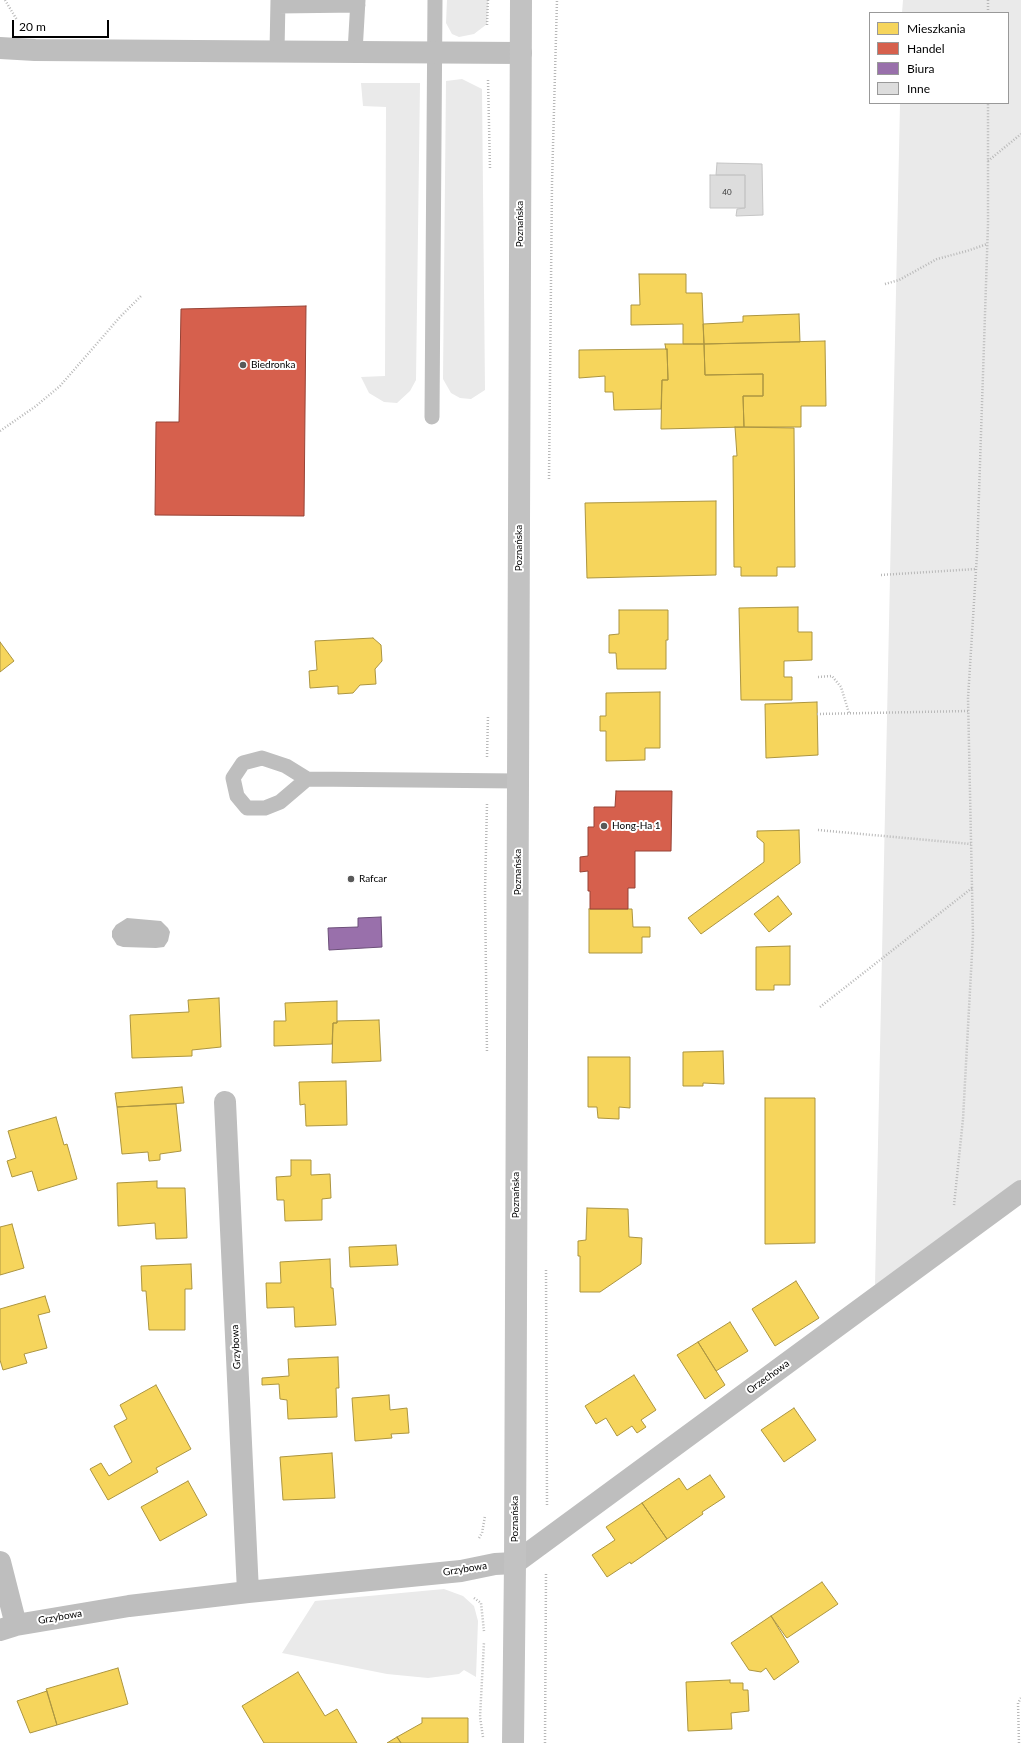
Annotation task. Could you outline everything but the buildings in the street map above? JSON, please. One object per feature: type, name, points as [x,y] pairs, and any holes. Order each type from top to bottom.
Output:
[{"type":"street","name":"Poznańska","points":[[513,1743],[521,0]]},
{"type":"street","points":[[0,48],[35,50],[521,54]]},
{"type":"street","name":"Grzybowa","points":[[225,1102],[248,1592]]},
{"type":"street","name":"Orzechowa","points":[[515,1563],[1021,1190]]},
{"type":"street","name":"Grzybowa","points":[[0,1562],[8,1627],[129,1606],[248,1592],[461,1572],[495,1564],[515,1563]]},
{"type":"lane","points":[[432,417],[435,0]]},
{"type":"lane","points":[[277,52],[278,3],[358,2],[355,52]]},
{"type":"lane","points":[[308,779],[280,802],[265,808],[247,808],[237,796],[233,778],[243,763],[262,758],[286,766],[308,779],[518,781]]},
{"type":"path","points":[[488,0],[490,173]]},
{"type":"path","points":[[550,480],[552,183],[557,0]]},
{"type":"path","points":[[988,0],[988,12]]},
{"type":"path","points":[[950,1242],[963,1111],[973,935],[968,711],[976,569],[987,244],[988,104]]},
{"type":"path","points":[[988,161],[1021,134]]},
{"type":"path","points":[[885,284],[899,280],[937,259],[987,244]]},
{"type":"path","points":[[0,431],[36,406],[60,386],[120,317],[142,295]]},
{"type":"path","points":[[881,575],[976,569]]},
{"type":"path","points":[[818,677],[832,676],[841,687],[849,713]]},
{"type":"path","points":[[487,1060],[485,899],[488,710]]},
{"type":"path","points":[[817,714],[968,711]]},
{"type":"path","points":[[818,830],[971,844]]},
{"type":"path","points":[[820,1007],[972,888]]},
{"type":"path","points":[[545,1743],[547,1540],[546,1262]]},
{"type":"path","points":[[484,1632],[481,1603],[461,1590],[460,1551],[473,1545],[482,1533],[486,1514]]},
{"type":"path","points":[[484,1639],[480,1717],[484,1740]]},
{"type":"path","points":[[1019,1743],[1018,1703],[1021,1698]]},
{"type":"shaded area","points":[[447,0],[488,0],[487,24],[474,34],[459,37],[452,34],[446,23]]},
{"type":"shaded area","points":[[903,0],[1021,0],[1021,1184],[875,1285],[900,104],[1009,104],[1009,12],[902,12]]},
{"type":"shaded area","points":[[462,79],[482,89],[485,390],[471,399],[460,398],[451,393],[443,379],[446,81]]},
{"type":"shaded area","points":[[361,83],[420,83],[416,380],[410,391],[397,403],[384,402],[369,393],[361,377],[385,376],[386,107],[363,106]]},
{"type":"shaded area","points":[[127,918],[161,921],[170,932],[168,941],[164,947],[123,947],[117,945],[112,937],[112,931],[116,925]]},
{"type":"shaded area","points":[[444,1589],[463,1596],[474,1606],[478,1621],[476,1677],[464,1670],[459,1674],[428,1678],[387,1674],[282,1653],[315,1601]]},
{"type":"place","name":"Biedronka","points":[[243,365]]},
{"type":"place","name":"Hong-Ha 1","points":[[604,826]]},
{"type":"place","name":"Rafcar","points":[[351,879]]}]
